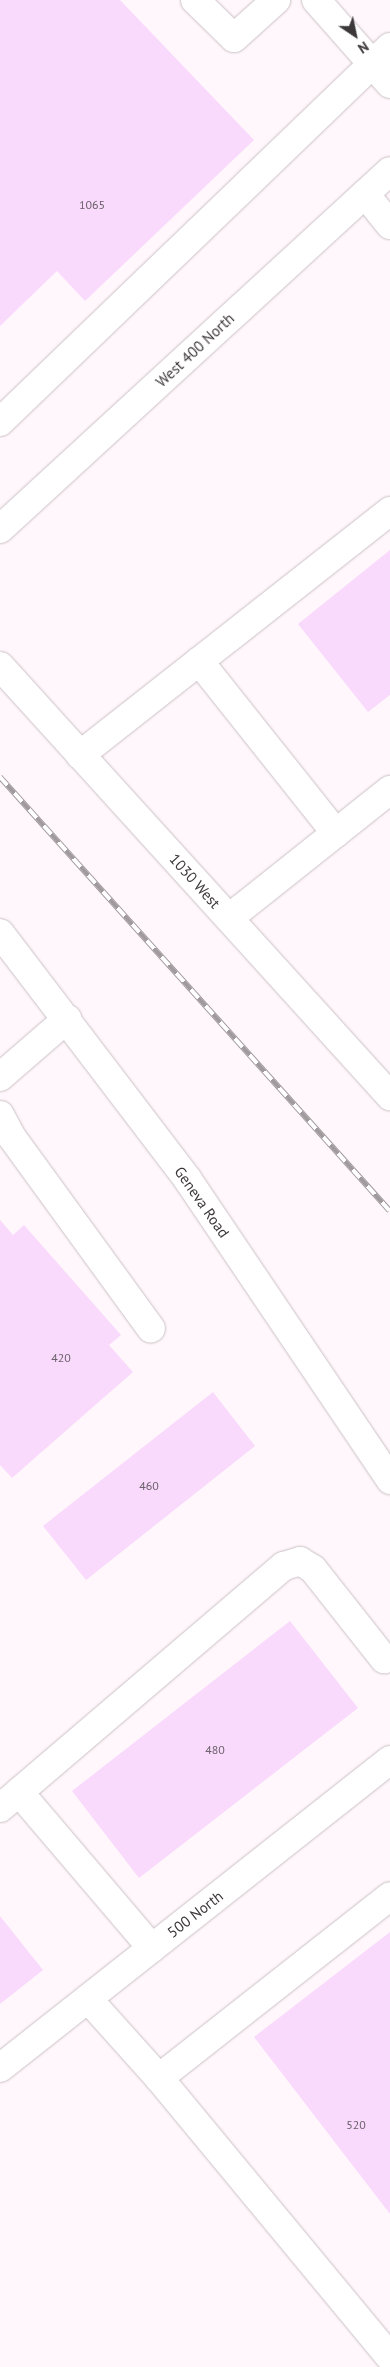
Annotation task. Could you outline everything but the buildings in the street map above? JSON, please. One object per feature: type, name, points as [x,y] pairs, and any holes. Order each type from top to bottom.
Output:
[{"type":"street","points":[[195,0],[234,38],[276,0]]},
{"type":"street","points":[[316,0],[381,55],[390,84]]},
{"type":"street","points":[[0,422],[381,55]]},
{"type":"street","name":"West 400 North","points":[[0,529],[390,171]]},
{"type":"street","points":[[365,194],[390,224]]},
{"type":"street","points":[[80,754],[390,511]]},
{"type":"street","points":[[199,661],[336,832]]},
{"type":"street","name":"1030 West","points":[[0,666],[390,1096]]},
{"type":"street","points":[[229,918],[390,790]]},
{"type":"street","name":"Geneva Road","points":[[0,933],[188,1180],[390,1480]]},
{"type":"street","points":[[0,1077],[67,1019]]},
{"type":"street","points":[[0,1116],[11,1136],[151,1329]]},
{"type":"street","points":[[152,1948],[9,1800],[284,1566],[300,1561],[312,1569],[384,1659]]},
{"type":"street","name":"500 North","points":[[0,2068],[390,1760]]},
{"type":"street","points":[[159,2078],[390,1896]]},
{"type":"street","points":[[88,1999],[159,2078],[390,2357]]},
{"type":"railway","points":[[0,777],[390,1211]]}]
